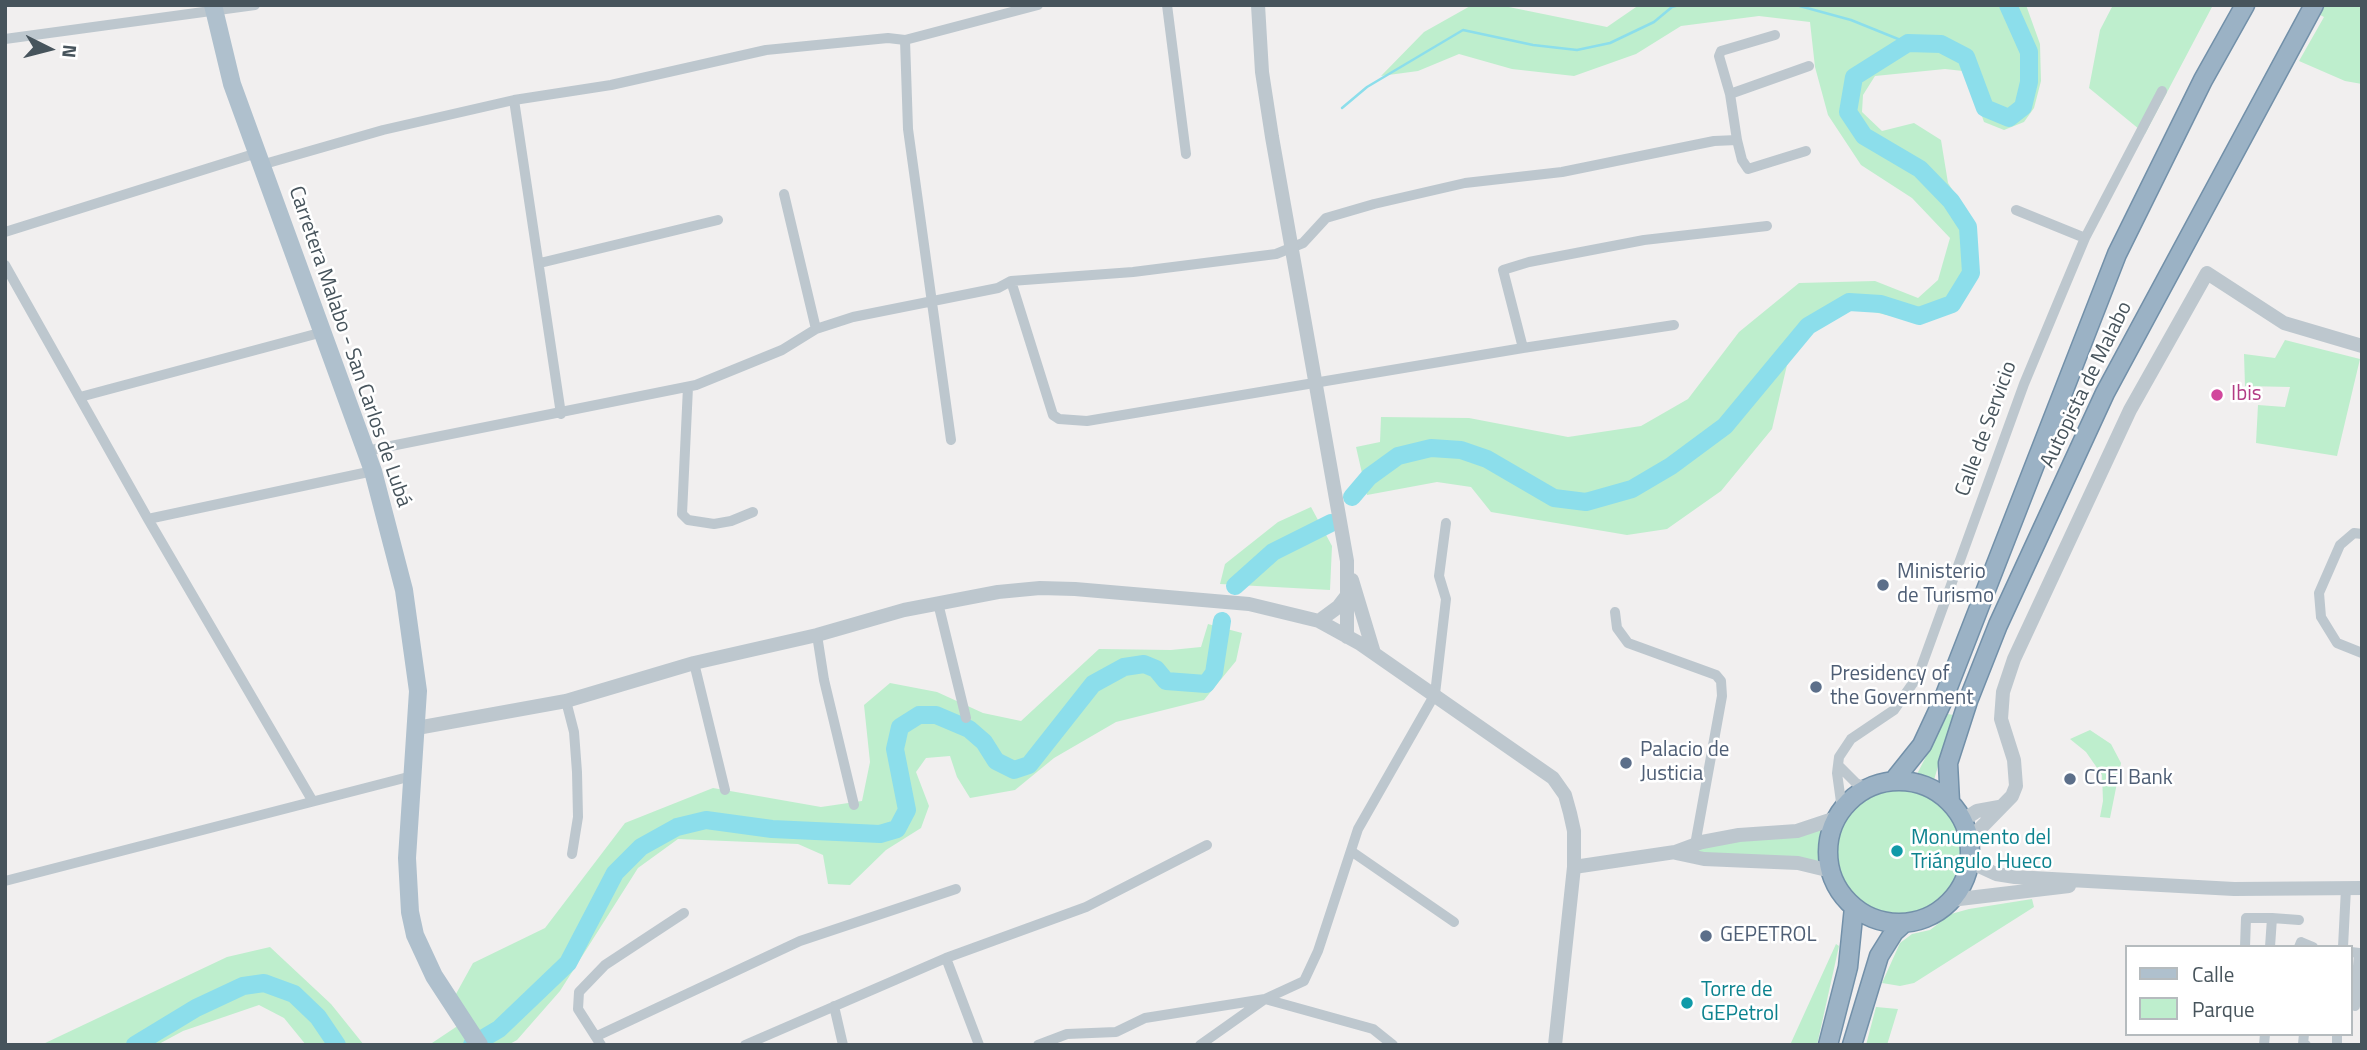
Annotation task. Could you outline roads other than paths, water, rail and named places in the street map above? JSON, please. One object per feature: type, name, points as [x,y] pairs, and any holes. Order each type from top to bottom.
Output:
[{"type":"highway","name":"Autopista de Malabo","points":[[1894,780],[1922,745],[1943,700],[2117,254],[2203,80],[2245,5]]},
{"type":"highway","name":"Autopista de Malabo","points":[[1950,802],[1948,763],[1968,701],[1998,625],[2105,393],[2311,11]]},
{"type":"highway","points":[[1894,780],[1930,787],[1950,802],[1963,820],[1969,840],[1970,862],[1964,882],[1951,900],[1935,914],[1904,923],[1883,921],[1854,907],[1840,891],[1831,871],[1829,839],[1839,814],[1867,788],[1894,780]]},
{"type":"highway","points":[[1828,1045],[1848,967],[1854,907]]},
{"type":"highway","points":[[1852,1045],[1879,956],[1894,932],[1904,923]]},
{"type":"main road","name":"Carretera Malabo - San Carlos de Lubá","points":[[213,9],[232,83],[373,471],[411,628],[418,691],[407,858],[410,912],[423,955],[479,1045]]},
{"type":"street","points":[[5,39],[255,5]]},
{"type":"street","points":[[5,232],[259,159],[514,100],[611,85],[766,50],[888,38],[905,40],[1038,5]]},
{"type":"street","points":[[1167,5],[1186,155]]},
{"type":"street","points":[[1258,5],[1262,72],[1349,576],[1374,653]]},
{"type":"street","points":[[1775,35],[1721,51],[1719,56],[1730,94],[1742,160],[1748,169],[1806,151]]},
{"type":"street","points":[[905,40],[908,129],[934,300],[951,440]]},
{"type":"street","points":[[1730,94],[1809,66]]},
{"type":"street","name":"Calle de Servicio","points":[[1838,765],[1851,739],[1894,710],[1918,676],[2024,384],[2085,238],[2162,91]]},
{"type":"street","points":[[514,100],[561,414]]},
{"type":"street","points":[[366,451],[688,387],[782,350],[816,329],[853,317],[998,288],[1011,281],[1246,260],[1291,249],[1303,243],[1326,218],[1374,204],[1465,183],[1562,172],[1714,141],[1737,140]]},
{"type":"street","points":[[784,194],[816,329]]},
{"type":"street","points":[[2016,210],[2085,238]]},
{"type":"street","points":[[540,263],[718,220]]},
{"type":"street","points":[[1523,348],[1503,270],[1529,262],[1644,240],[1767,226]]},
{"type":"street","points":[[5,265],[148,519],[312,800]]},
{"type":"street","points":[[1969,840],[2012,796],[2016,786],[2014,760],[2001,719],[2003,692],[2014,659],[2130,410],[2207,273],[2284,323],[2362,346]]},
{"type":"street","points":[[1011,281],[1051,408],[1059,419],[1087,421],[1111,414],[1674,326]]},
{"type":"street","points":[[79,397],[323,332]]},
{"type":"street","points":[[688,387],[682,514],[688,520],[714,524],[732,521],[753,512]]},
{"type":"street","points":[[148,519],[373,471]]},
{"type":"street","points":[[1038,1045],[1067,1034],[1116,1032],[1145,1018],[1265,999],[1298,986],[1311,972],[1358,829],[1435,694],[1446,599],[1439,576],[1446,523]]},
{"type":"street","points":[[2362,534],[2354,533],[2340,545],[2319,593],[2321,617],[2337,643],[2362,653]]},
{"type":"street","points":[[1349,576],[1348,594],[1353,640]]},
{"type":"street","points":[[417,728],[566,701],[694,663],[817,635],[938,603],[1019,590],[1075,589],[1274,608],[1319,621],[1353,640],[1435,694],[1560,784],[1574,831],[1574,867],[1555,1045]]},
{"type":"street","points":[[1319,621],[1338,607],[1348,594]]},
{"type":"street","points":[[938,603],[967,718]]},
{"type":"street","points":[[1615,612],[1617,628],[1628,643],[1716,675],[1721,681],[1695,845]]},
{"type":"street","points":[[1353,640],[1362,613]]},
{"type":"street","points":[[817,635],[824,680],[854,804]]},
{"type":"street","points":[[694,663],[725,790]]},
{"type":"street","points":[[566,701],[574,732],[577,772],[578,817],[572,854]]},
{"type":"street","points":[[1838,765],[1856,783],[1867,788]]},
{"type":"street","points":[[1574,867],[1675,852],[1740,835],[1797,831],[1839,814],[1838,765]]},
{"type":"street","points":[[5,881],[412,775]]},
{"type":"street","points":[[1963,820],[1977,811],[2000,807]]},
{"type":"street","points":[[745,1045],[946,958],[1086,907],[1207,845]]},
{"type":"street","points":[[1351,851],[1454,922]]},
{"type":"street","points":[[1675,852],[1704,859],[1798,863],[1831,871]]},
{"type":"street","points":[[1970,862],[2007,876],[2091,882],[2234,888],[2362,888]]},
{"type":"street","points":[[1951,900],[2091,882]]},
{"type":"street","points":[[2343,945],[2346,888]]},
{"type":"street","points":[[684,913],[605,965],[579,992],[578,1009],[583,1022],[599,1040],[800,941],[956,889]]},
{"type":"street","points":[[2245,945],[2246,918],[2299,920]]},
{"type":"street","points":[[2270,945],[2272,919]]},
{"type":"street","points":[[2353,952],[2359,953],[2353,1006]]},
{"type":"street","points":[[946,958],[979,1045]]},
{"type":"street","points":[[1200,1045],[1265,999]]},
{"type":"street","points":[[1265,999],[1373,1029],[1394,1045]]},
{"type":"street","points":[[834,1006],[843,1045]]},
{"type":"waterway","points":[[1342,108],[1367,87],[1463,30],[1533,45],[1577,50],[1610,43],[1654,22],[1672,7],[1679,5]]},
{"type":"waterway","points":[[1796,5],[1851,20],[1908,43]]},
{"type":"waterway","points":[[1352,497],[1369,477],[1398,456],[1431,448],[1461,450],[1487,459],[1554,498],[1586,502],[1632,489],[1671,466],[1725,426],[1808,326],[1849,302],[1881,304],[1919,316],[1952,304],[1971,273],[1968,227],[1951,201],[1920,169],[1864,136],[1848,112],[1854,77],[1908,43],[1941,44],[1966,57],[1985,108],[2009,118],[2023,107],[2029,82],[2029,52],[2008,5]]},
{"type":"waterway","points":[[1235,586],[1273,552],[1331,523]]},
{"type":"waterway","points":[[472,1045],[499,1029],[568,963],[615,873],[641,847],[677,827],[706,820],[772,829],[880,834],[897,829],[907,810],[895,749],[900,727],[919,715],[936,715],[969,729],[984,742],[996,761],[1014,770],[1029,765],[1093,684],[1124,667],[1144,664],[1156,669],[1166,681],[1206,684],[1214,673],[1222,621]]},
{"type":"waterway","points":[[135,1045],[196,1008],[243,986],[264,983],[294,994],[318,1017],[337,1045]]},
{"type":"place","name":"Ibis","points":[[2217,395]]},
{"type":"place","name":"Ministerio de Turismo","points":[[1883,585]]},
{"type":"place","name":"Presidency of the Government","points":[[1816,687]]},
{"type":"place","name":"Palacio de Justicia","points":[[1626,763]]},
{"type":"place","name":"CCEI Bank","points":[[2070,779]]},
{"type":"place","name":"Monumento del Triángulo Hueco","points":[[1897,851]]},
{"type":"place","name":"GEPETROL","points":[[1706,936]]},
{"type":"place","name":"Torre de GEPetrol","points":[[1687,1003]]}]
